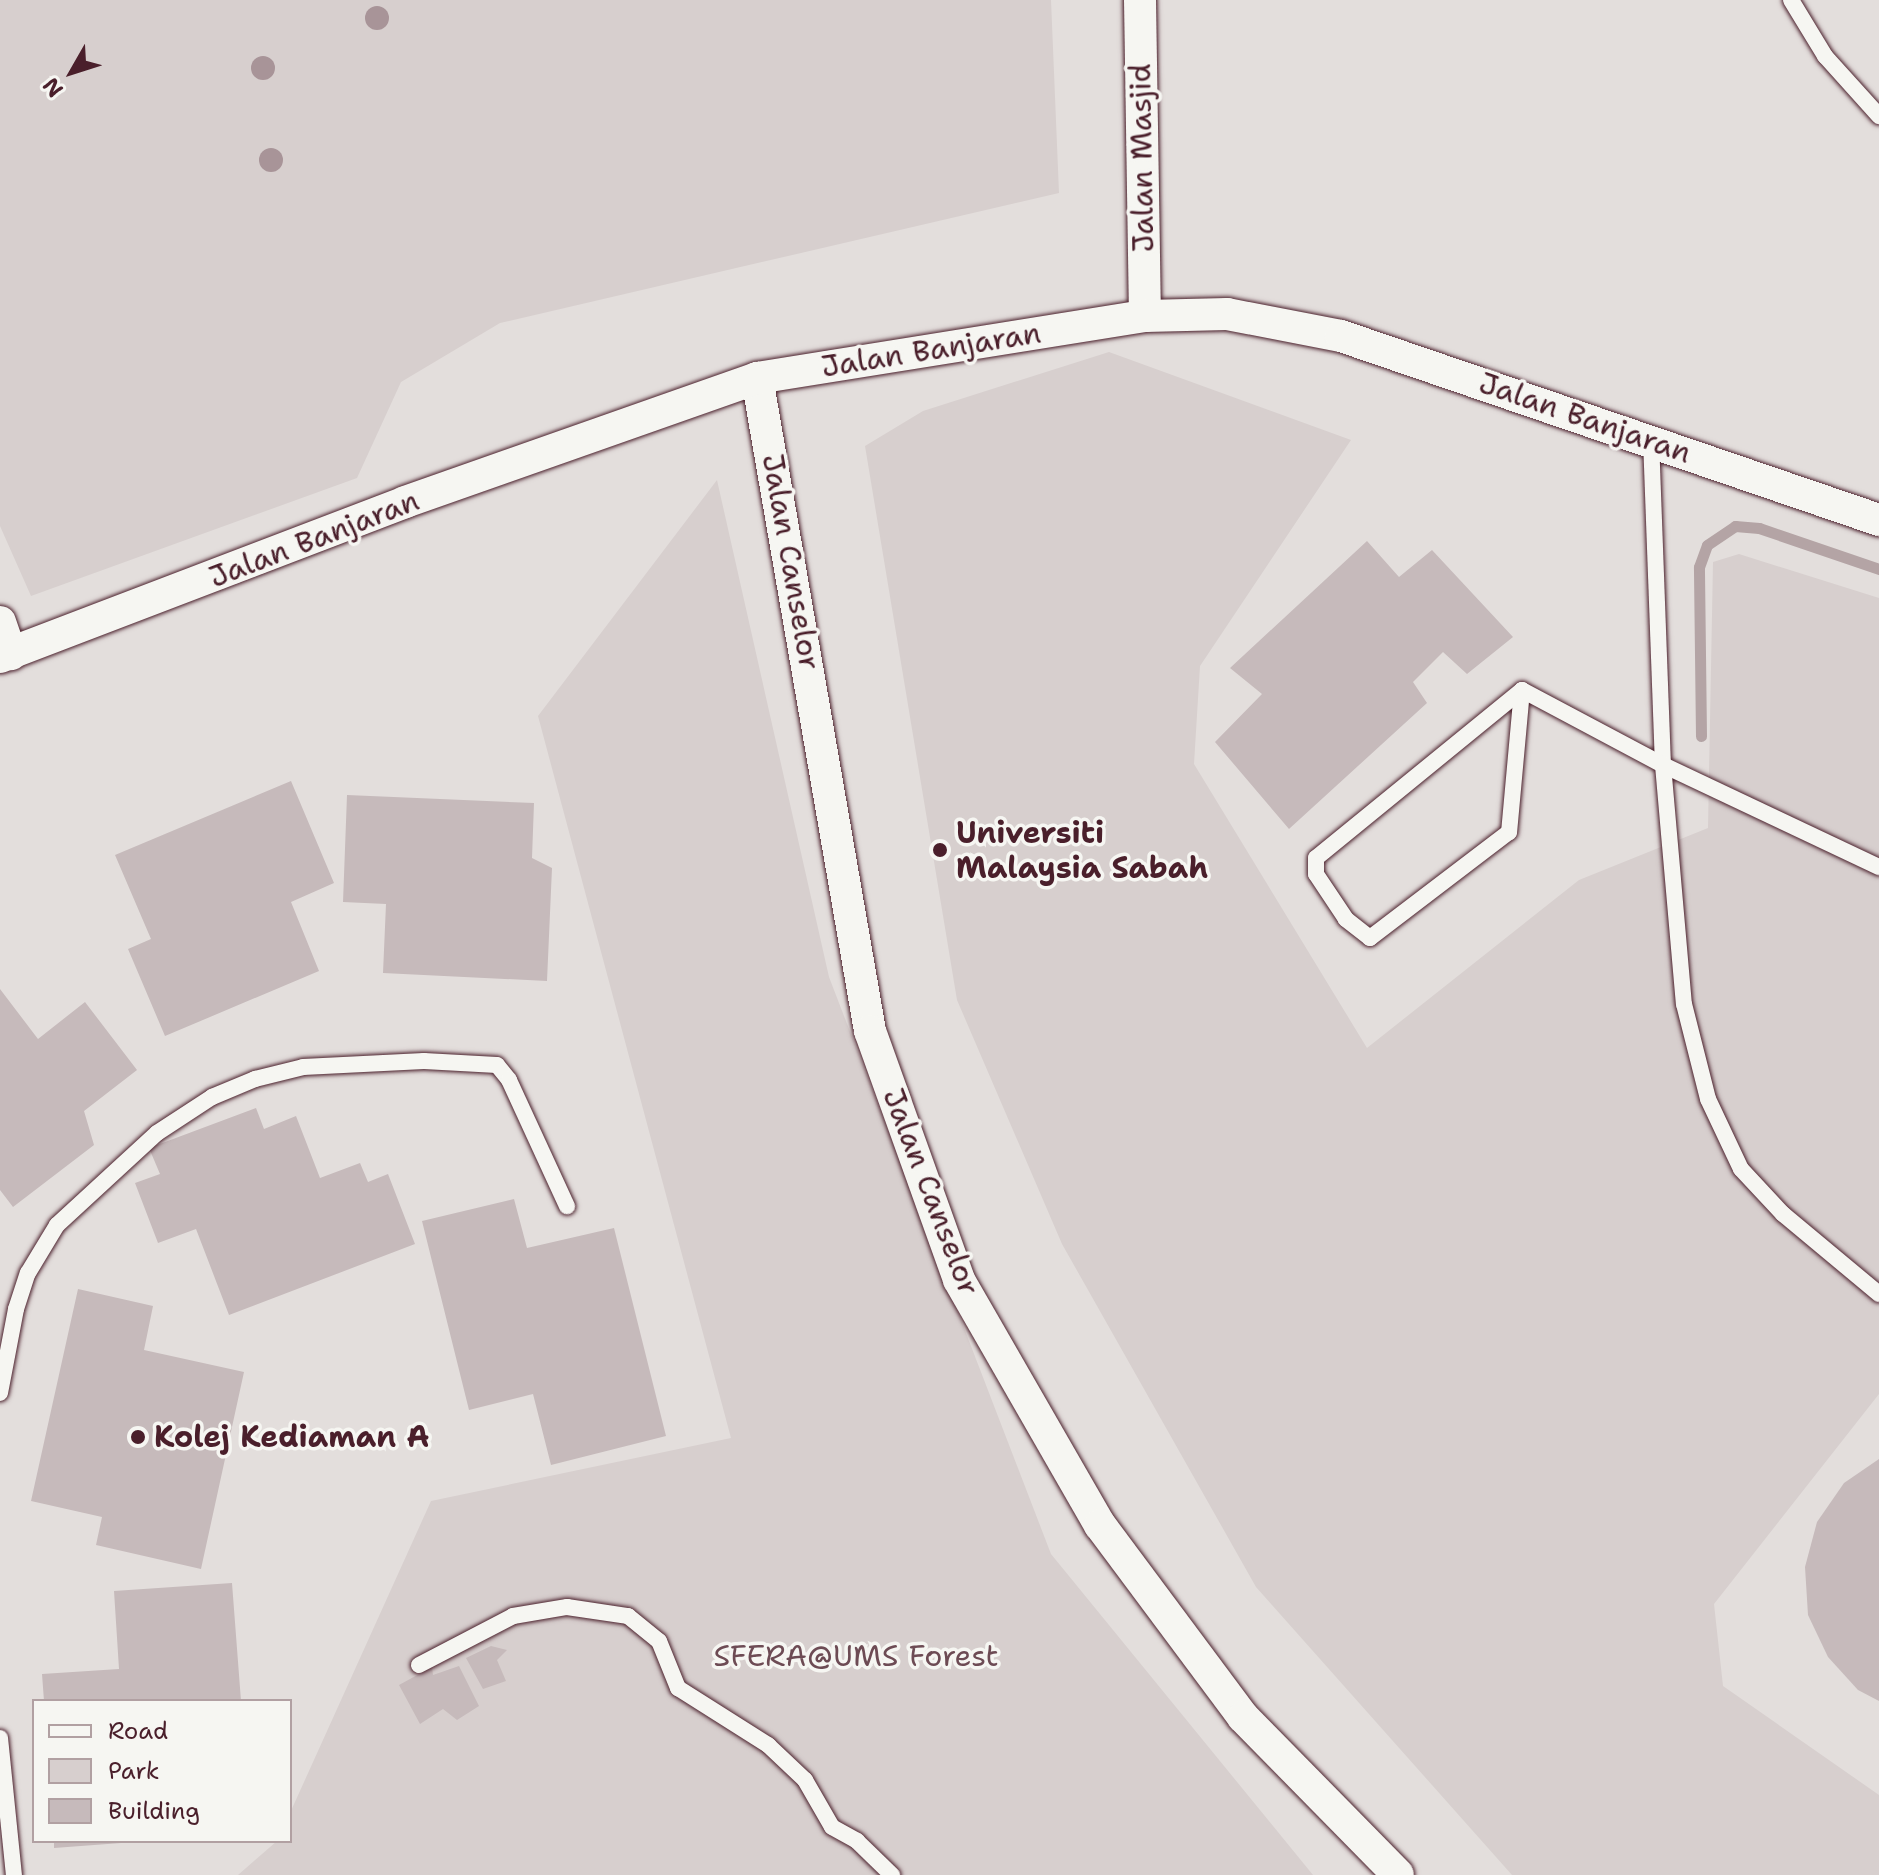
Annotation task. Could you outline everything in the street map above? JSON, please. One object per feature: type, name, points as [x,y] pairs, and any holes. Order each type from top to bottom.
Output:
[{"type":"street","name":"Jalan Masjid","points":[[1140,0],[1145,316]]},
{"type":"street","name":"Jalan Banjaran","points":[[5,656],[419,497],[757,378],[1145,316],[1227,314],[1341,336],[1651,439],[1879,520]]},
{"type":"street","name":"Jalan Canselor","points":[[757,378],[870,1031],[959,1280],[1110,1538],[1243,1717],[1398,1875]]},
{"type":"street","points":[[0,622],[5,656]]},
{"type":"lane","points":[[1791,0],[1825,56],[1879,116]]},
{"type":"lane","points":[[1651,439],[1663,765],[1684,1004],[1708,1099],[1741,1169],[1783,1214],[1879,1294]]},
{"type":"lane","points":[[1522,690],[1663,765],[1879,867]]},
{"type":"lane","points":[[1522,690],[1509,832],[1370,938],[1346,919],[1316,874],[1316,858],[1522,690]]},
{"type":"lane","points":[[0,1393],[16,1309],[28,1273],[57,1225],[157,1133],[212,1097],[255,1079],[303,1067],[424,1061],[497,1065],[509,1080],[567,1206]]},
{"type":"lane","points":[[419,1665],[513,1616],[567,1607],[628,1616],[659,1641],[678,1688],[768,1745],[805,1780],[832,1827],[857,1841],[892,1875]]},
{"type":"lane","points":[[0,1738],[14,1875]]},
{"type":"shaded area","name":"Universiti Malaysia Sabah","points":[[0,0],[1879,0],[1879,1875],[0,1875]]},
{"type":"green space","points":[[0,0],[1051,0],[1059,193],[500,323],[401,382],[357,478],[31,596],[0,526]]},
{"type":"green space","points":[[1109,352],[1351,440],[1200,666],[1194,764],[1367,1048],[1579,880],[1708,828],[1713,562],[1739,554],[1879,598],[1879,1394],[1714,1604],[1723,1686],[1879,1795],[1879,1875],[1512,1875],[1256,1587],[1062,1244],[957,1000],[865,446],[923,411]]},
{"type":"green space","name":"SFERA@UMS Forest","points":[[717,480],[829,977],[1051,1554],[1313,1875],[238,1875],[275,1843],[292,1843],[292,1809],[431,1501],[731,1438],[538,716]]},
{"type":"building","points":[[1367,541],[1399,577],[1432,550],[1513,637],[1467,674],[1443,652],[1413,682],[1427,703],[1289,829],[1215,742],[1262,694],[1230,668]]},
{"type":"building","points":[[291,781],[334,883],[291,902],[319,971],[165,1036],[128,949],[151,939],[115,855]]},
{"type":"building","points":[[347,795],[534,803],[532,858],[552,868],[547,981],[383,973],[386,904],[343,902]]},
{"type":"building","points":[[0,989],[38,1039],[85,1002],[137,1070],[84,1111],[94,1145],[13,1207],[0,1190]]},
{"type":"building","points":[[256,1108],[264,1129],[296,1116],[320,1178],[360,1163],[368,1182],[388,1174],[415,1244],[229,1315],[196,1229],[158,1243],[135,1183],[160,1174],[149,1148]]},
{"type":"building","points":[[514,1199],[527,1248],[614,1228],[666,1436],[551,1465],[533,1394],[469,1410],[422,1221]]},
{"type":"building","name":"Kolej Kediaman A","points":[[78,1289],[153,1306],[144,1350],[244,1372],[201,1569],[96,1545],[102,1517],[31,1501]]},
{"type":"building","points":[[1879,1459],[1879,1701],[1858,1690],[1828,1657],[1808,1615],[1805,1567],[1817,1522],[1844,1483]]},
{"type":"building","points":[[232,1583],[241,1699],[44,1699],[42,1674],[119,1669],[114,1591]]},
{"type":"building","points":[[491,1646],[507,1650],[497,1660],[506,1681],[483,1689],[466,1658]]},
{"type":"building","points":[[459,1666],[479,1706],[457,1720],[443,1709],[420,1724],[399,1685],[432,1667],[433,1675]]},
{"type":"building","points":[[54,1843],[121,1843],[54,1848]]},
{"type":"waterway","points":[[1701,736],[1699,567],[1707,545],[1735,526],[1759,528],[1879,569]]},
{"type":"place","name":"Universiti Malaysia Sabah","points":[[940,850]]},
{"type":"place","name":"Kolej Kediaman A","points":[[138,1437]]}]
